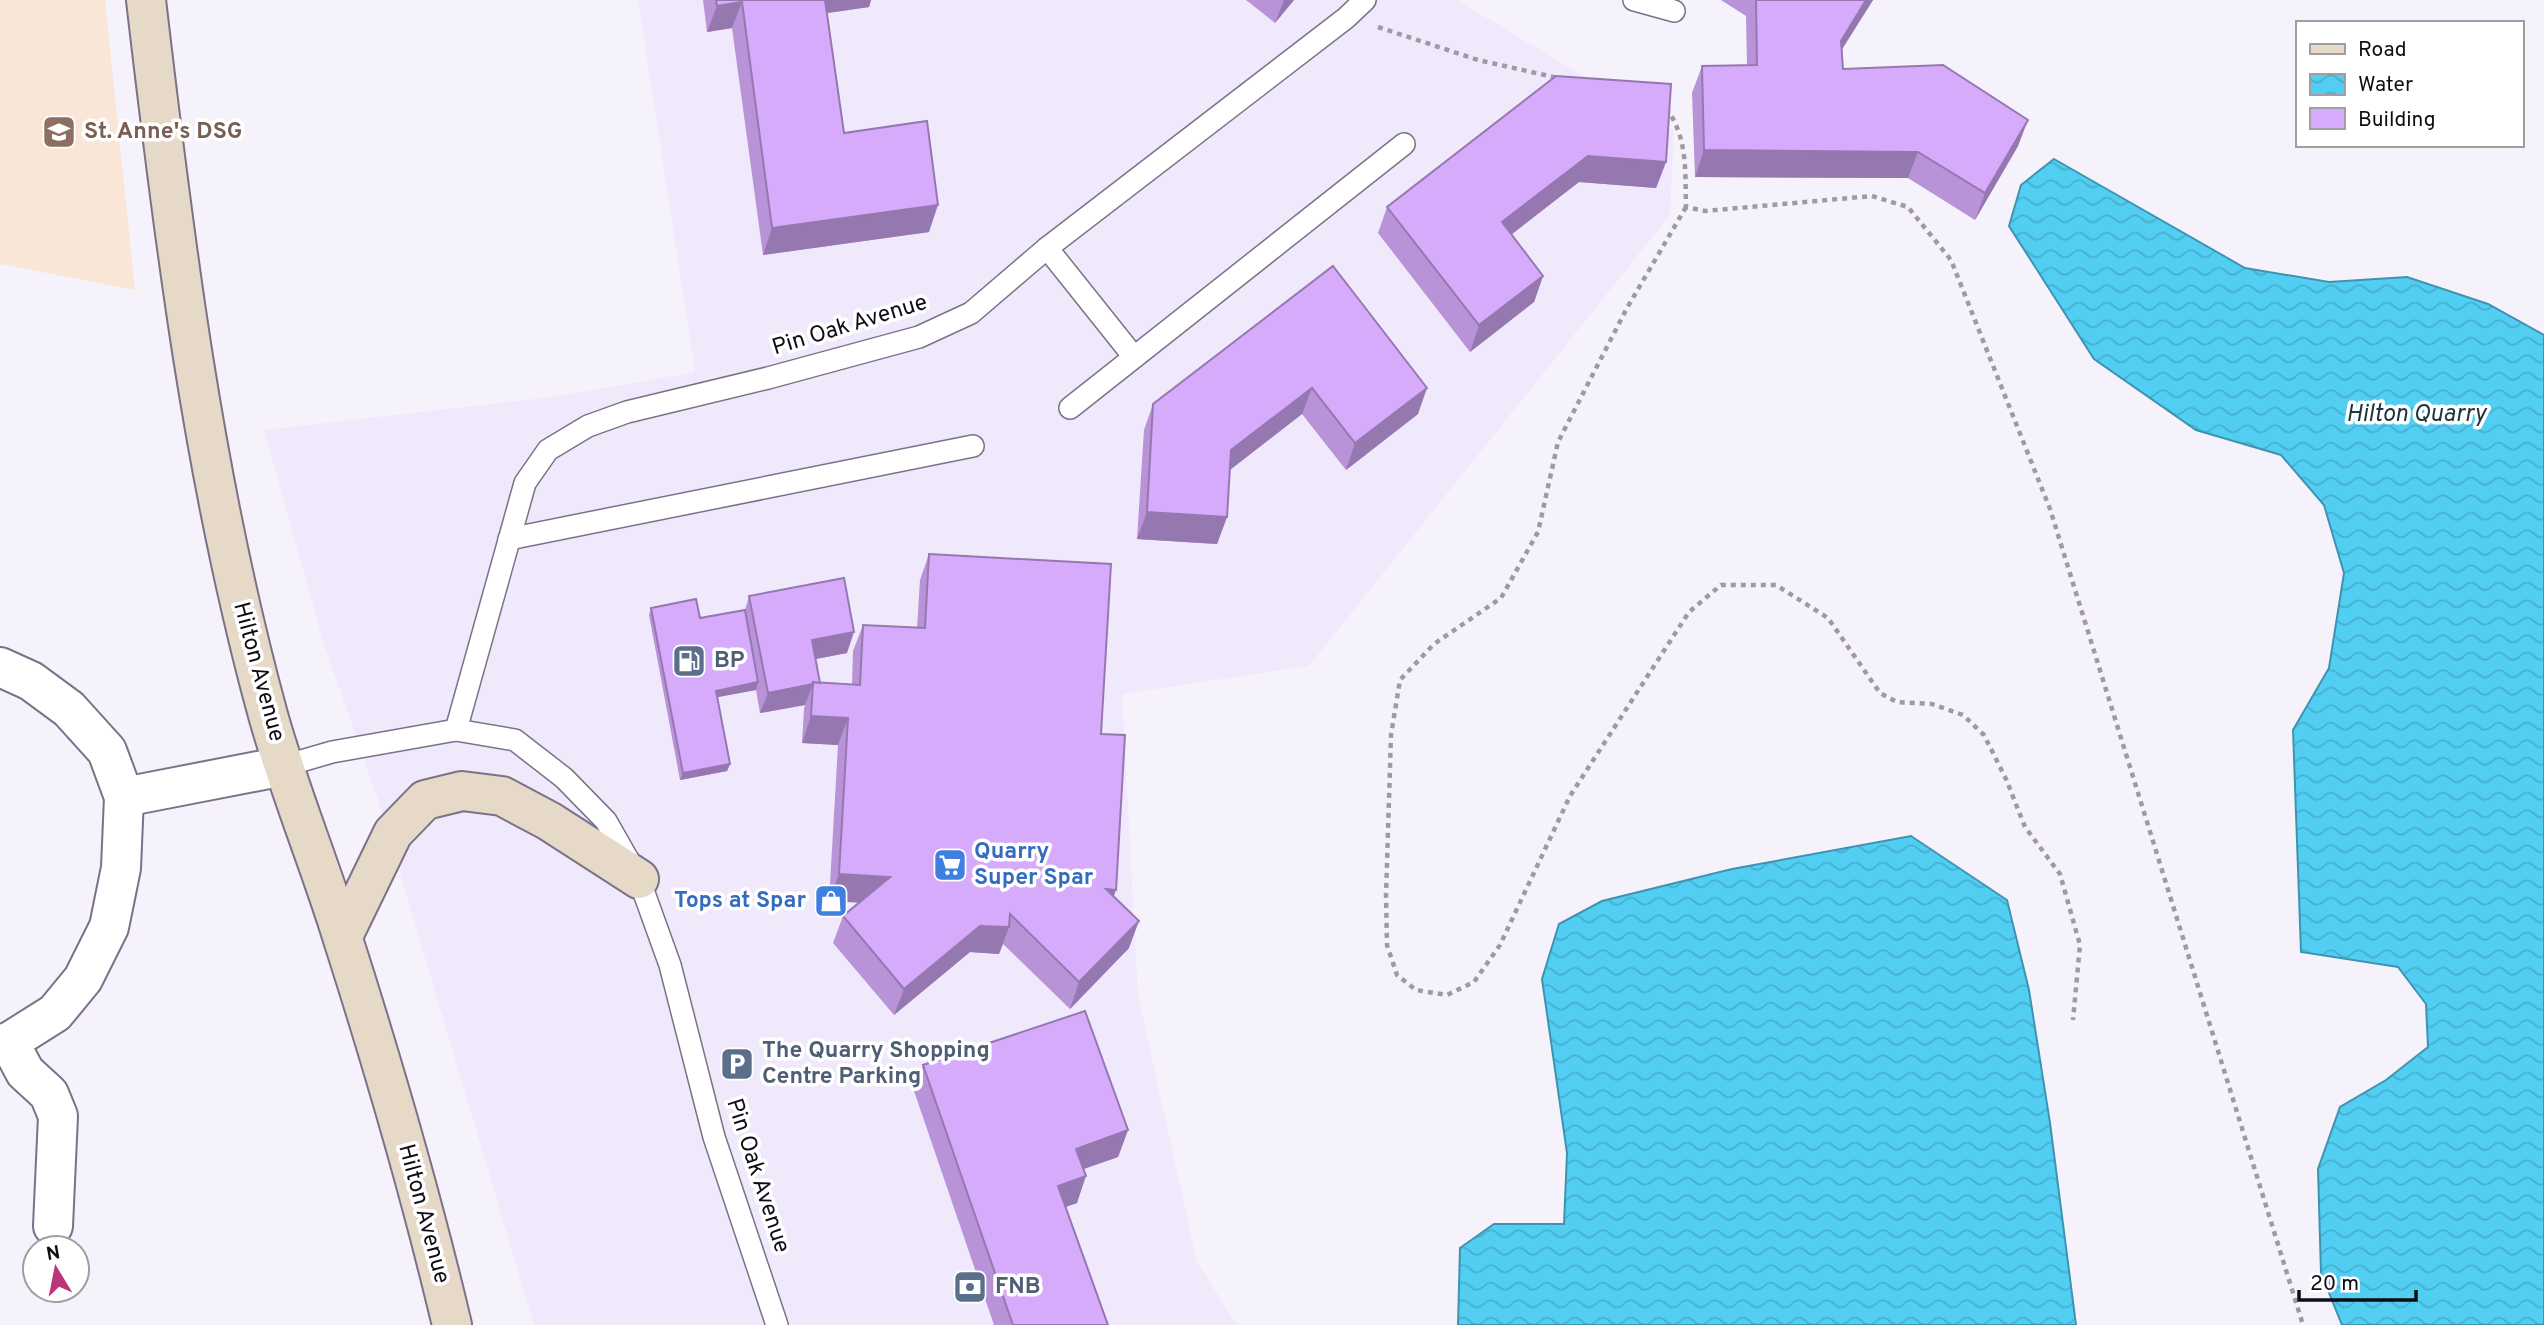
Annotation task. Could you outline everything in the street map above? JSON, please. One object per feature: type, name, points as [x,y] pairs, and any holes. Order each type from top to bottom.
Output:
[{"type":"street","name":"Hilton Avenue","points":[[146,0],[164,152],[226,547],[268,716],[343,936],[429,1226],[452,1325]]},
{"type":"street","points":[[0,667],[31,681],[69,709],[107,751],[124,797],[121,868],[109,927],[83,979],[55,1013],[5,1043],[25,1072],[49,1094],[58,1116],[53,1226]]},
{"type":"street","points":[[124,797],[284,766]]},
{"type":"street","points":[[343,936],[393,833],[425,800],[462,792],[502,796],[549,821],[639,879]]},
{"type":"lane","name":"Pin Oak Avenue","points":[[456,730],[525,483],[548,450],[588,426],[627,412],[768,378],[919,337],[971,313],[1047,248],[1346,18],[1365,0]]},
{"type":"lane","points":[[1634,0],[1674,11]]},
{"type":"lane","points":[[1070,408],[1404,144]]},
{"type":"lane","points":[[1047,248],[1135,357]]},
{"type":"lane","points":[[509,539],[973,446]]},
{"type":"lane","name":"Pin Oak Avenue","points":[[284,766],[332,752],[456,730],[515,740],[564,778],[606,821],[639,879],[670,965],[714,1137],[777,1325]]},
{"type":"path","points":[[1346,18],[1478,60],[1559,78]]},
{"type":"path","points":[[1656,99],[1667,108],[1679,130],[1685,153],[1686,207],[1628,308],[1558,442],[1538,532],[1501,598],[1434,644],[1401,680],[1391,735],[1387,895],[1387,945],[1397,975],[1416,990],[1447,995],[1474,982],[1500,945],[1570,796],[1689,612],[1721,585],[1776,586],[1828,618],[1880,693],[1897,702],[1932,704],[1963,715],[1984,735],[2006,779],[2025,827],[2060,874],[2080,945],[2073,1020]]},
{"type":"path","points":[[1686,207],[1705,211],[1872,196],[1908,207],[1951,260],[2050,509],[2304,1325]]},
{"type":"shaded area","name":"St. Anne's DSG","points":[[0,0],[105,0],[135,290],[0,264]]},
{"type":"shaded area","points":[[638,0],[1457,0],[1674,130],[1670,215],[1309,666],[1122,694],[1138,995],[1197,1262],[1237,1325],[534,1325],[379,803],[323,641],[264,430],[559,396],[695,372]]},
{"type":"water","name":"Hilton Quarry","points":[[2054,159],[2245,268],[2329,282],[2407,277],[2488,304],[2544,335],[2544,1325],[2342,1325],[2321,1273],[2318,1169],[2340,1107],[2386,1080],[2428,1047],[2426,1004],[2398,967],[2301,952],[2293,730],[2329,668],[2344,573],[2324,505],[2281,455],[2196,430],[2094,359],[2009,226],[2021,185]]},
{"type":"water","points":[[1911,836],[2007,900],[2029,990],[2050,1123],[2076,1325],[1458,1325],[1460,1248],[1494,1224],[1564,1224],[1567,1153],[1542,979],[1559,924],[1602,901],[1732,869]]},
{"type":"building","points":[[716,0],[825,0],[844,133],[927,121],[938,205],[772,228],[742,2],[717,6]]},
{"type":"building","points":[[1756,0],[1866,0],[1841,41],[1843,69],[1943,65],[2028,120],[1985,193],[1918,152],[1704,150],[1702,66],[1757,65]]},
{"type":"building","points":[[1556,76],[1671,84],[1666,162],[1588,156],[1502,222],[1543,276],[1479,325],[1387,207]]},
{"type":"building","points":[[1333,266],[1427,388],[1355,443],[1312,388],[1231,450],[1227,517],[1147,512],[1153,404]]},
{"type":"building","points":[[929,554],[1111,564],[1101,734],[1125,735],[1116,890],[1106,889],[1139,921],[1079,982],[1010,914],[1009,927],[980,926],[904,989],[843,916],[890,877],[839,874],[848,718],[811,716],[813,682],[860,685],[863,625],[925,628]]},
{"type":"building","points":[[844,578],[854,632],[812,640],[820,683],[813,682],[768,693],[749,596]]},
{"type":"building","points":[[696,599],[700,618],[745,610],[758,682],[716,691],[730,764],[683,773],[651,608]]},
{"type":"building","points":[[1085,1011],[1128,1130],[1076,1149],[1086,1176],[1058,1186],[1108,1325],[1013,1325],[923,1065]]},
{"type":"place","name":"St. Anne's DSG","points":[[59,132]]},
{"type":"place","name":"BP","points":[[689,661]]},
{"type":"place","name":"Quarry Super Spar","points":[[950,865]]},
{"type":"place","name":"Tops at Spar","points":[[831,901]]},
{"type":"place","name":"The Quarry Shopping Centre Parking","points":[[737,1064]]},
{"type":"place","name":"FNB","points":[[970,1287]]}]
